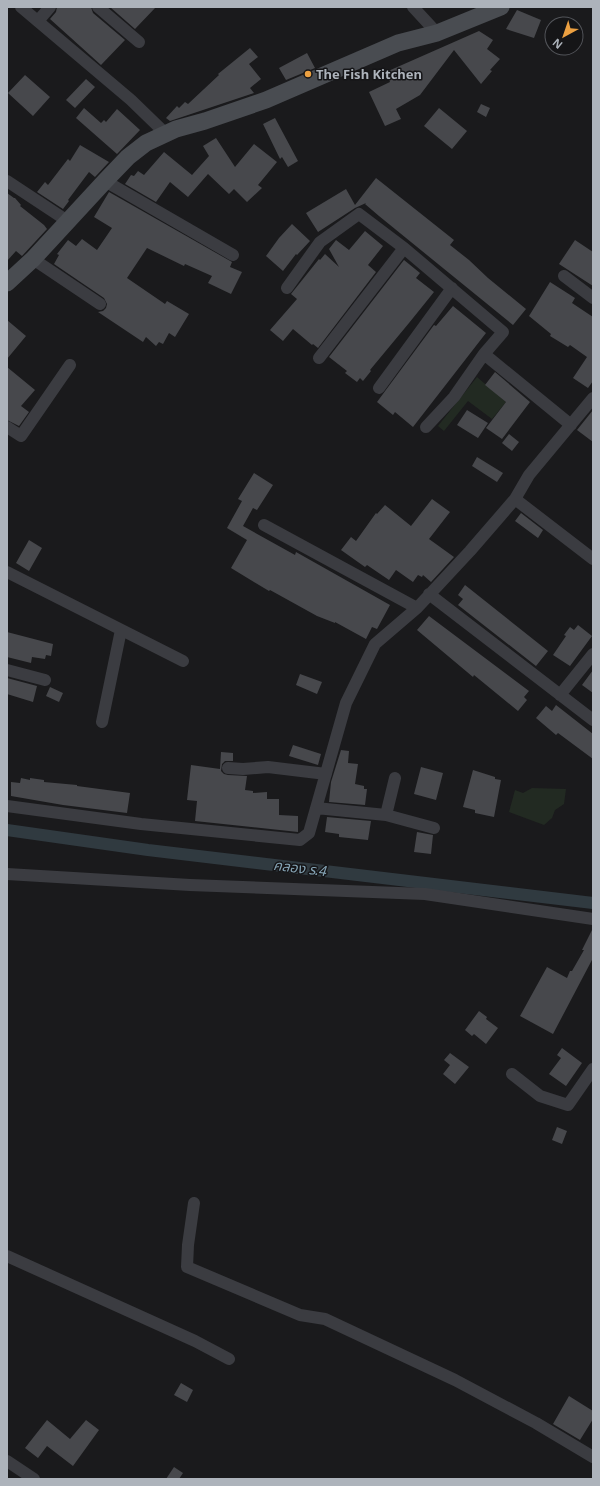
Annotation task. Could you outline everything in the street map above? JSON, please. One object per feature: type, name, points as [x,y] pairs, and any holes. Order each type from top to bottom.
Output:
[{"type":"street","points":[[21,7],[131,100],[165,133]]},
{"type":"street","points":[[38,21],[50,7]]},
{"type":"street","points":[[98,7],[139,42]]},
{"type":"street","points":[[412,7],[437,33]]},
{"type":"street","points":[[7,283],[34,259],[128,157],[146,143],[165,133],[266,100],[398,43],[437,33],[501,7]]},
{"type":"street","points":[[7,181],[69,222]]},
{"type":"street","points":[[105,181],[233,255]]},
{"type":"street","points":[[287,288],[320,242],[359,214],[404,248],[503,332],[484,354],[454,398],[426,427]]},
{"type":"street","points":[[319,358],[404,248]]},
{"type":"street","points":[[34,259],[100,304]]},
{"type":"street","points":[[564,276],[593,298]]},
{"type":"street","points":[[379,388],[452,288]]},
{"type":"street","points":[[484,354],[571,425]]},
{"type":"street","points":[[7,427],[21,436],[70,365]]},
{"type":"street","points":[[7,806],[141,824],[300,840],[309,833],[346,703],[375,644],[417,608],[470,551],[515,499],[529,475],[592,400]]},
{"type":"street","points":[[515,499],[593,559]]},
{"type":"street","points":[[264,525],[417,608]]},
{"type":"street","points":[[7,572],[183,662]]},
{"type":"street","points":[[429,594],[593,720]]},
{"type":"street","points":[[102,722],[121,630]]},
{"type":"street","points":[[560,695],[593,654]]},
{"type":"street","points":[[7,670],[45,680]]},
{"type":"street","points":[[228,768],[243,769],[268,767],[326,774]]},
{"type":"street","points":[[386,815],[395,778]]},
{"type":"street","points":[[316,808],[386,815],[434,828]]},
{"type":"street","points":[[7,874],[190,885],[425,894],[593,919]]},
{"type":"street","points":[[512,1074],[540,1096],[568,1105],[593,1070]]},
{"type":"street","points":[[194,1203],[186,1267],[300,1315],[326,1319],[455,1380],[536,1423],[593,1457]]},
{"type":"street","points":[[7,1256],[195,1341],[229,1359]]},
{"type":"street","points":[[7,1461],[34,1479]]},
{"type":"shaded area","points":[[477,377],[506,402],[492,419],[468,401],[444,431],[438,426]]},
{"type":"shaded area","points":[[532,788],[566,789],[564,804],[555,810],[552,818],[544,825],[509,812],[515,790],[523,793]]},
{"type":"building","points":[[57,7],[91,7],[93,13],[125,40],[101,65],[50,19],[56,12]]},
{"type":"building","points":[[110,7],[156,7],[135,29]]},
{"type":"building","points":[[517,10],[541,20],[534,38],[506,29]]},
{"type":"building","points":[[479,31],[493,40],[487,49],[500,59],[490,70],[492,71],[481,84],[454,50],[420,95],[396,109],[401,119],[385,126],[369,92],[390,82],[386,72]]},
{"type":"building","points":[[250,48],[258,57],[249,64],[261,79],[250,88],[254,93],[170,121],[166,118],[177,106],[179,108],[185,102],[188,104],[219,75],[218,74]]},
{"type":"building","points":[[307,53],[315,68],[286,80],[279,68]]},
{"type":"building","points":[[25,75],[50,97],[33,116],[8,93]]},
{"type":"building","points":[[86,79],[95,87],[75,108],[66,100]]},
{"type":"building","points":[[481,104],[490,108],[486,117],[477,112]]},
{"type":"building","points":[[84,108],[101,123],[104,120],[106,122],[117,109],[140,130],[117,154],[76,118]]},
{"type":"building","points":[[439,108],[467,131],[452,149],[424,126]]},
{"type":"building","points":[[275,118],[298,161],[288,167],[282,157],[280,159],[263,124]]},
{"type":"building","points":[[216,138],[235,167],[254,144],[277,162],[258,185],[262,188],[247,202],[234,189],[229,194],[208,174],[188,197],[170,182],[156,202],[125,184],[131,175],[134,176],[138,171],[144,175],[164,152],[192,175],[209,156],[203,146]]},
{"type":"building","points":[[80,145],[109,162],[95,177],[89,172],[63,209],[37,192],[45,182],[48,185],[68,159],[70,161]]},
{"type":"building","points":[[376,178],[454,240],[450,245],[526,309],[513,325],[379,216],[365,204],[366,203],[355,208],[318,232],[306,213],[346,189],[355,205]]},
{"type":"building","points":[[109,192],[232,262],[230,267],[242,272],[231,294],[208,283],[212,276],[185,264],[184,266],[147,248],[127,278],[165,304],[167,301],[189,314],[175,337],[169,333],[163,344],[159,342],[156,346],[146,337],[143,342],[98,312],[103,311],[106,308],[107,304],[104,298],[54,264],[59,255],[57,254],[68,240],[76,246],[82,239],[97,250],[112,228],[94,217]]},
{"type":"building","points":[[7,193],[15,198],[21,205],[20,206],[47,229],[22,256],[16,251],[7,261]]},
{"type":"building","points":[[292,224],[310,241],[297,255],[296,254],[283,271],[266,256],[279,238]]},
{"type":"building","points":[[365,231],[383,246],[368,265],[376,272],[318,348],[313,344],[312,345],[293,329],[283,341],[270,330],[297,299],[291,294],[319,259],[320,260],[325,254],[339,267],[329,249],[336,240],[349,250]]},
{"type":"building","points":[[575,240],[593,252],[593,286],[559,264]]},
{"type":"building","points":[[404,260],[420,273],[416,278],[434,292],[370,370],[371,371],[363,381],[360,378],[357,382],[345,373],[347,371],[329,357]]},
{"type":"building","points":[[550,282],[575,298],[572,303],[593,317],[593,381],[588,388],[573,378],[587,357],[570,345],[568,347],[550,336],[551,334],[529,316]]},
{"type":"building","points":[[453,306],[486,333],[413,427],[395,412],[393,415],[377,402],[434,325],[436,326]]},
{"type":"building","points":[[7,320],[26,336],[7,359]]},
{"type":"building","points":[[7,367],[35,390],[21,406],[29,412],[19,426],[7,420]]},
{"type":"building","points":[[495,372],[530,402],[502,439],[486,428],[506,402],[485,385]]},
{"type":"building","points":[[467,410],[488,423],[478,438],[457,425]]},
{"type":"building","points":[[593,410],[593,442],[577,430]]},
{"type":"building","points":[[509,434],[519,442],[512,451],[502,443]]},
{"type":"building","points":[[477,457],[503,473],[497,482],[472,466]]},
{"type":"building","points":[[254,473],[273,485],[257,510],[253,508],[243,526],[295,555],[296,552],[390,605],[377,629],[372,627],[366,639],[335,622],[317,616],[270,590],[269,591],[231,568],[247,540],[227,528],[242,501],[238,499]]},
{"type":"building","points":[[432,499],[450,512],[429,539],[454,557],[431,582],[423,575],[422,577],[418,575],[413,582],[396,570],[389,580],[367,565],[365,567],[341,550],[351,537],[356,541],[376,513],[377,514],[385,505],[411,526]]},
{"type":"building","points":[[521,513],[543,530],[538,538],[515,521]]},
{"type":"building","points":[[29,540],[42,548],[29,571],[16,563]]},
{"type":"building","points":[[465,585],[548,651],[536,666],[458,605],[463,599],[458,595]]},
{"type":"building","points":[[429,616],[529,691],[524,697],[527,700],[518,711],[474,675],[473,677],[417,630]]},
{"type":"building","points":[[578,625],[592,636],[570,666],[553,655],[566,636],[564,635],[570,627],[574,630]]},
{"type":"building","points":[[7,632],[53,644],[51,656],[46,655],[45,659],[32,657],[31,663],[7,657]]},
{"type":"building","points":[[593,670],[593,693],[582,685]]},
{"type":"building","points":[[300,674],[322,682],[317,694],[296,685]]},
{"type":"building","points":[[7,678],[37,686],[33,702],[7,694]]},
{"type":"building","points":[[50,687],[63,693],[59,702],[46,696]]},
{"type":"building","points":[[556,705],[593,734],[593,759],[558,733],[556,735],[536,718],[546,706],[552,711]]},
{"type":"building","points":[[293,745],[321,754],[318,765],[289,756]]},
{"type":"building","points":[[341,750],[349,751],[348,763],[358,764],[355,784],[364,786],[364,789],[367,789],[365,805],[329,802],[331,782]]},
{"type":"building","points":[[221,752],[233,753],[233,761],[225,761],[222,764],[221,771],[228,775],[247,776],[245,790],[253,791],[253,793],[267,792],[267,799],[279,799],[279,815],[298,816],[298,832],[195,821],[197,801],[187,800],[191,765],[220,769]]},
{"type":"building","points":[[421,767],[443,773],[436,800],[414,794]]},
{"type":"building","points":[[473,770],[501,780],[494,817],[475,813],[475,810],[463,807]]},
{"type":"building","points":[[21,778],[30,780],[30,778],[44,780],[44,782],[77,785],[130,793],[127,813],[63,805],[11,796],[11,782],[20,783]]},
{"type":"building","points":[[327,817],[371,821],[368,840],[339,837],[339,834],[325,832]]},
{"type":"building","points":[[417,832],[433,835],[431,854],[414,852]]},
{"type":"building","points":[[593,928],[593,958],[553,1034],[520,1016],[547,967],[567,978],[584,950],[582,950]]},
{"type":"building","points":[[479,1011],[487,1017],[486,1019],[498,1028],[486,1044],[474,1034],[472,1036],[465,1030]]},
{"type":"building","points":[[562,1048],[582,1063],[566,1086],[549,1074],[561,1058],[557,1055]]},
{"type":"building","points":[[450,1053],[469,1067],[455,1084],[443,1074],[450,1065],[444,1060]]},
{"type":"building","points":[[557,1127],[567,1131],[562,1144],[552,1140]]},
{"type":"building","points":[[181,1383],[193,1390],[187,1402],[174,1395]]},
{"type":"building","points":[[569,1396],[593,1411],[593,1419],[580,1440],[553,1424]]},
{"type":"building","points":[[47,1420],[70,1439],[86,1420],[99,1430],[73,1466],[47,1446],[38,1458],[25,1448]]},
{"type":"building","points":[[174,1467],[183,1473],[179,1479],[166,1479]]},
{"type":"waterway","name":"คลอง ร.4","points":[[7,830],[148,850],[593,903]]},
{"type":"place","name":"The Fish Kitchen","points":[[308,74]]}]
